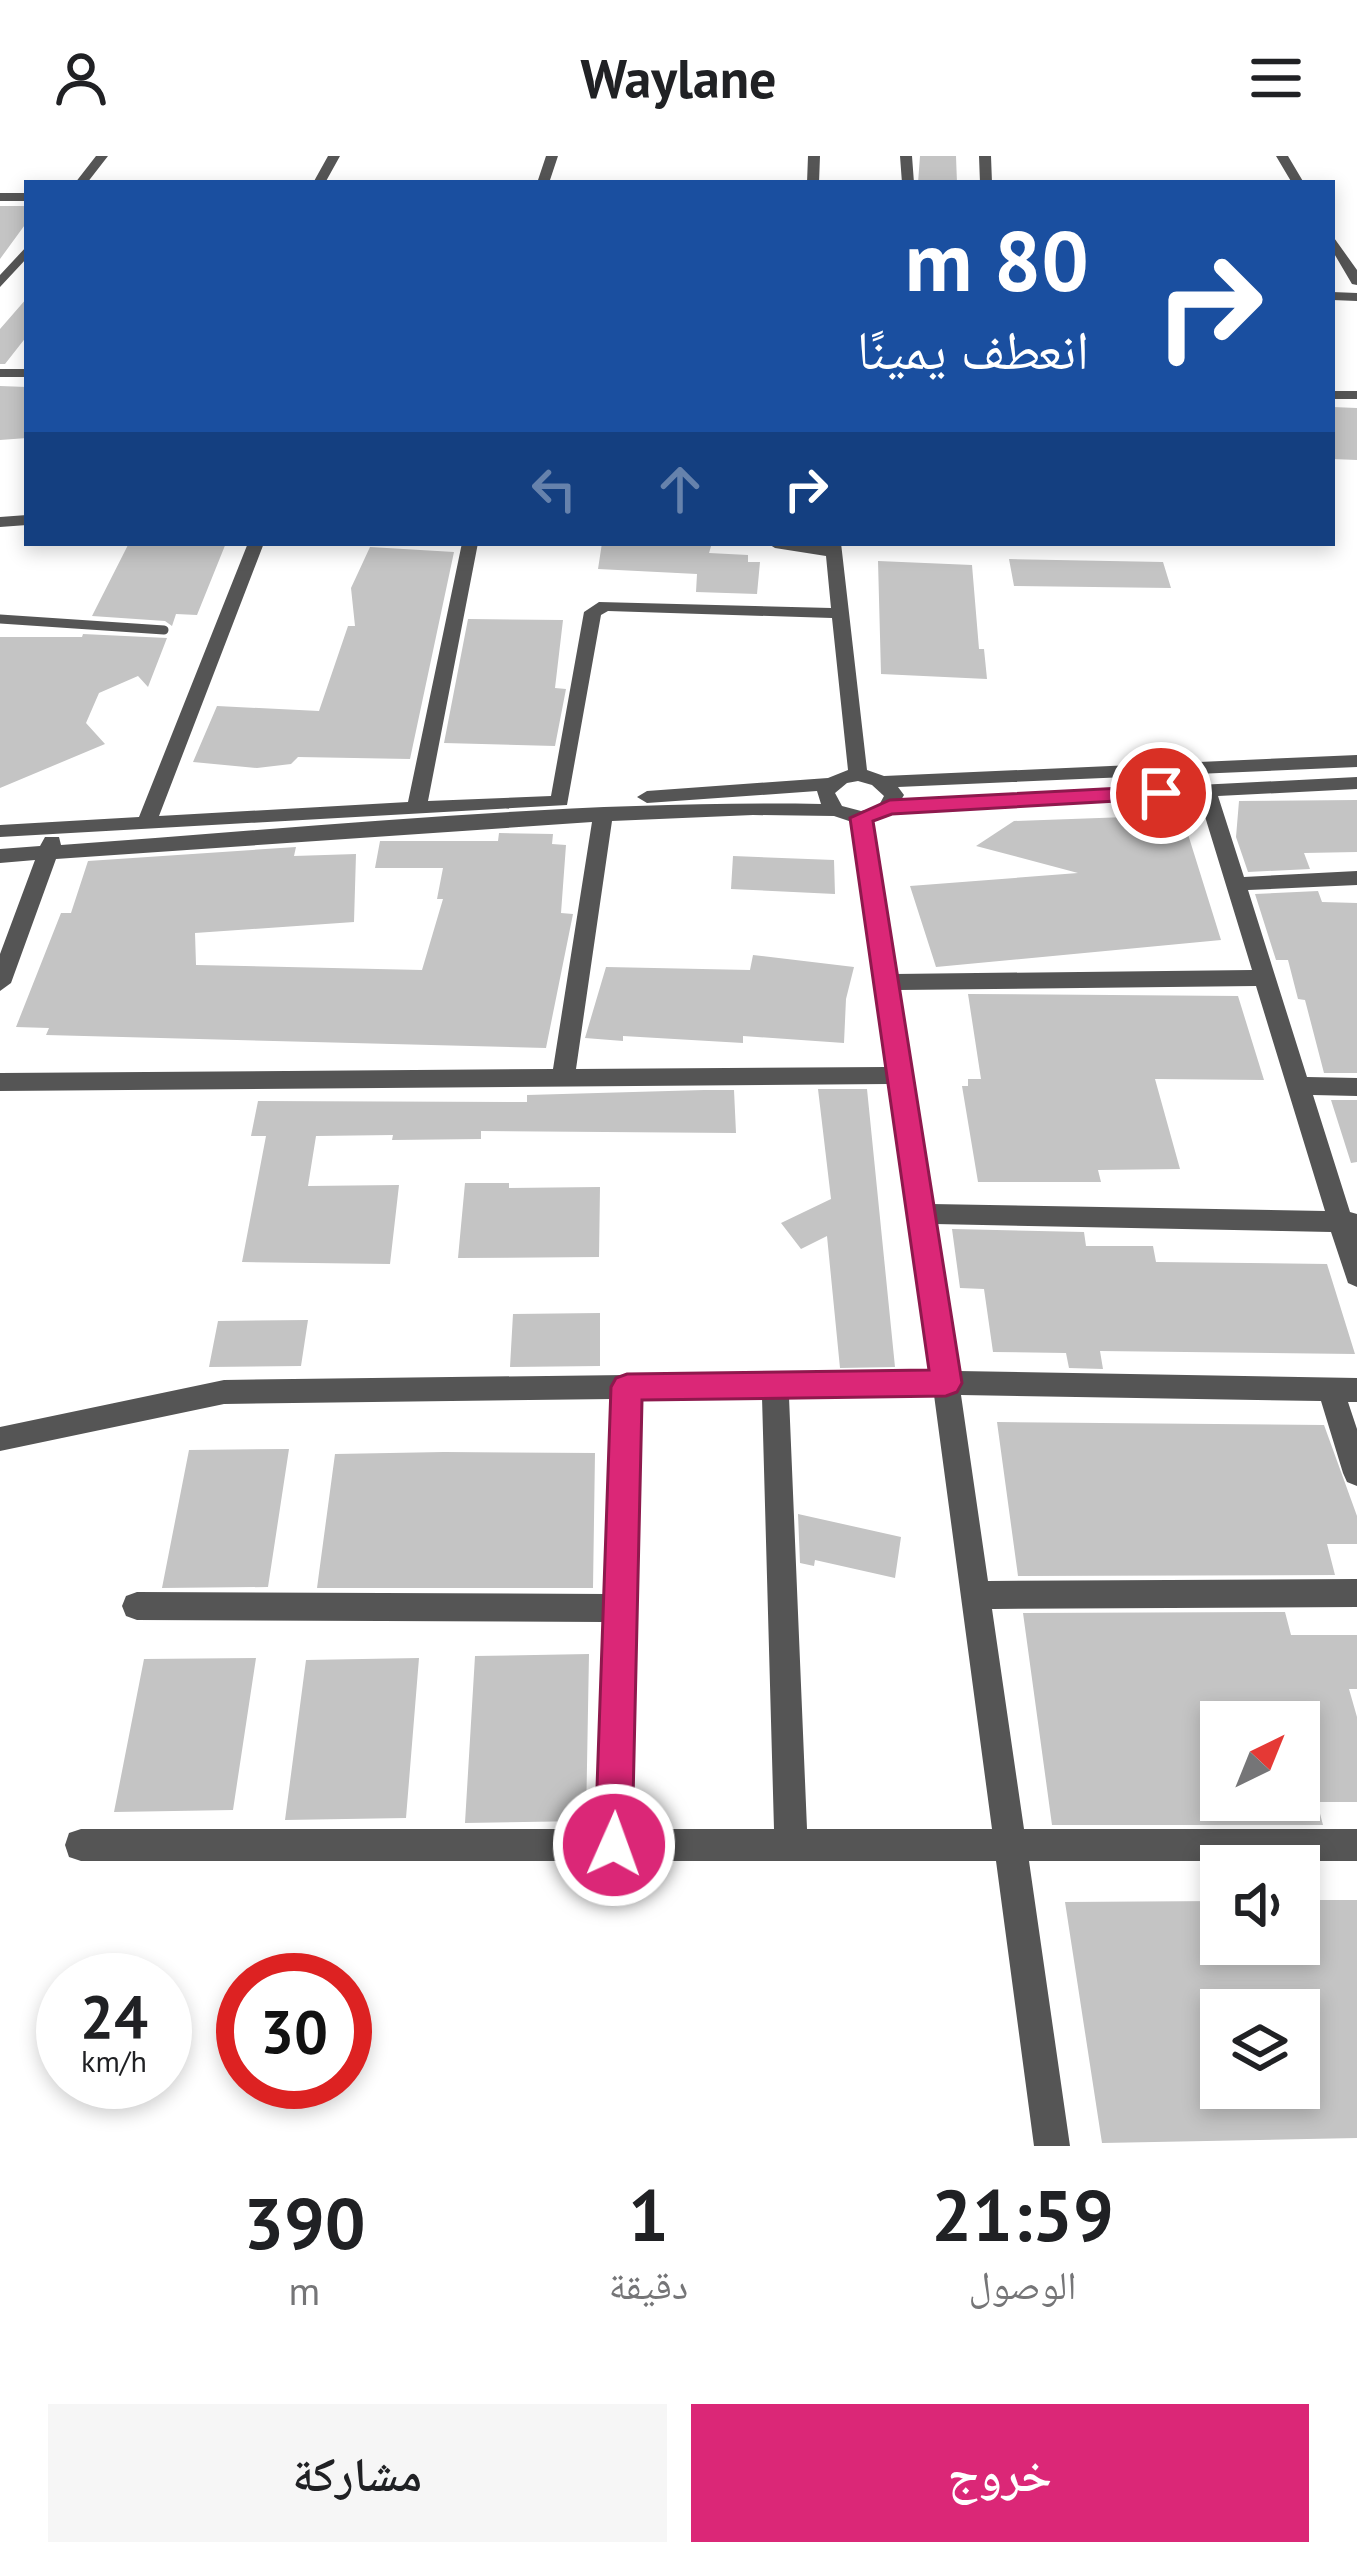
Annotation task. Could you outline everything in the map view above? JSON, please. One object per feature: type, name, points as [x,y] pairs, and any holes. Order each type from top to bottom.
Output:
[{"type":"street","points":[[83,180],[102,156]]},
{"type":"street","points":[[1335,244],[1355,275]]},
{"type":"street","points":[[0,283],[6,268]]},
{"type":"street","points":[[146,821],[255,546]]},
{"type":"street","points":[[417,806],[469,546]]},
{"type":"street","points":[[833,548],[858,775]]},
{"type":"street","points":[[560,801],[593,612],[605,606],[841,613]]},
{"type":"street","points":[[0,831],[830,784],[858,775],[884,782],[1357,761]]},
{"type":"street","points":[[884,782],[894,795],[890,807]]},
{"type":"street","points":[[0,856],[603,815],[835,810],[861,818],[890,807],[1357,783]]},
{"type":"street","points":[[830,784],[825,793],[835,810]]},
{"type":"street","points":[[1207,790],[1298,1086],[1349,1222],[1357,1276]]},
{"type":"street","points":[[564,1074],[603,815]]},
{"type":"street","points":[[861,818],[946,1383],[1052,2146]]},
{"type":"street","points":[[0,983],[50,854],[55,828]]},
{"type":"street","points":[[1236,884],[1357,878]]},
{"type":"street","points":[[886,982],[1265,978]]},
{"type":"street","points":[[0,1082],[564,1074],[900,1075]]},
{"type":"street","points":[[1298,1086],[1357,1088]]},
{"type":"street","points":[[921,1214],[1349,1222]]},
{"type":"street","points":[[0,1439],[224,1392],[946,1383],[1344,1390],[1357,1473]]},
{"type":"street","points":[[775,1385],[791,1846]]},
{"type":"street","points":[[614,1845],[627,1387]]},
{"type":"street","points":[[975,1595],[1357,1593]]},
{"type":"street","points":[[136,1606],[620,1608]]},
{"type":"street","points":[[82,1845],[1357,1846]]},
{"type":"lane","points":[[0,619],[164,630]]},
{"type":"building","points":[[920,156],[956,156],[957,180],[918,180]]},
{"type":"building","points":[[0,206],[24,206],[24,226],[0,259]]},
{"type":"building","points":[[24,301],[24,340],[5,364],[0,364],[0,329]]},
{"type":"building","points":[[0,386],[24,387],[24,438],[0,440]]},
{"type":"building","points":[[1335,407],[1357,408],[1357,460],[1335,459]]},
{"type":"building","points":[[127,546],[225,546],[197,615],[176,614],[172,626],[165,621],[92,616]]},
{"type":"building","points":[[602,546],[711,546],[709,553],[748,555],[748,562],[760,562],[757,594],[696,592],[697,574],[598,569]]},
{"type":"building","points":[[370,547],[454,552],[410,759],[298,757],[291,764],[257,768],[193,762],[217,706],[319,711],[348,626],[355,626],[351,588]]},
{"type":"building","points":[[1009,559],[1163,562],[1171,588],[1014,586]]},
{"type":"building","points":[[878,561],[972,565],[979,649],[984,649],[987,679],[881,674]]},
{"type":"building","points":[[468,619],[563,620],[555,688],[566,689],[555,746],[444,743]]},
{"type":"building","points":[[0,637],[167,638],[148,687],[138,676],[99,693],[86,723],[105,744],[0,788]]},
{"type":"building","points":[[1357,800],[1357,852],[1304,853],[1310,869],[1248,872],[1236,837],[1239,801]]},
{"type":"building","points":[[1182,815],[1221,940],[936,967],[910,886],[1078,873],[976,846],[1014,821]]},
{"type":"building","points":[[499,833],[553,834],[552,844],[566,845],[561,913],[573,914],[546,1048],[46,1035],[49,1028],[16,1027],[61,913],[71,913],[88,861],[296,847],[294,856],[356,854],[354,922],[195,933],[196,965],[422,970],[443,899],[437,899],[443,868],[375,868],[380,841],[498,841]]},
{"type":"building","points":[[733,856],[834,860],[835,894],[731,889]]},
{"type":"building","points":[[1318,891],[1322,902],[1357,903],[1357,1073],[1324,1073],[1305,1000],[1298,999],[1288,960],[1276,960],[1255,894]]},
{"type":"building","points":[[753,955],[854,967],[846,999],[844,1043],[743,1036],[743,1043],[585,1038],[606,967],[750,970]]},
{"type":"building","points":[[968,994],[1238,996],[1264,1080],[1155,1079],[1180,1169],[1098,1170],[1101,1182],[978,1182],[962,1086],[968,1086],[968,1079],[981,1079]]},
{"type":"building","points":[[818,1089],[867,1089],[895,1367],[840,1368],[827,1236],[801,1249],[781,1223],[831,1199]]},
{"type":"building","points":[[734,1090],[736,1133],[481,1131],[481,1139],[392,1140],[393,1135],[316,1136],[308,1186],[399,1185],[390,1264],[242,1262],[266,1136],[251,1136],[258,1101],[527,1102],[527,1095]]},
{"type":"building","points":[[1331,1100],[1357,1100],[1357,1162],[1351,1163]]},
{"type":"building","points":[[465,1183],[509,1183],[509,1188],[600,1187],[599,1257],[458,1258]]},
{"type":"building","points":[[952,1229],[1084,1232],[1086,1246],[1153,1246],[1156,1262],[1327,1264],[1355,1354],[1100,1351],[1103,1369],[1069,1368],[1066,1353],[993,1352],[984,1289],[960,1288]]},
{"type":"building","points":[[600,1313],[600,1366],[510,1367],[513,1314]]},
{"type":"building","points":[[308,1320],[301,1366],[209,1367],[218,1321]]},
{"type":"building","points":[[997,1422],[1324,1425],[1357,1516],[1357,1544],[1327,1544],[1335,1575],[1018,1576]]},
{"type":"building","points":[[289,1449],[268,1587],[162,1588],[189,1450]]},
{"type":"building","points":[[595,1453],[593,1588],[317,1588],[335,1454]]},
{"type":"building","points":[[798,1514],[901,1537],[895,1578],[815,1560],[814,1566],[800,1563]]},
{"type":"building","points":[[1285,1612],[1291,1635],[1357,1635],[1357,1689],[1349,1689],[1357,1717],[1357,1802],[1320,1802],[1320,1701],[1200,1701],[1200,1821],[1320,1821],[1320,1814],[1323,1825],[1052,1825],[1023,1613]]},
{"type":"building","points":[[589,1654],[586,1821],[465,1823],[475,1656]]},
{"type":"building","points":[[256,1658],[233,1810],[114,1812],[144,1659]]},
{"type":"building","points":[[419,1658],[406,1818],[285,1820],[306,1660]]},
{"type":"building","points":[[1320,1900],[1357,1900],[1357,2138],[1102,2143],[1065,1902],[1200,1901],[1200,1965],[1320,1965]]},
{"type":"route","points":[[614,1845],[627,1387],[946,1383],[861,818],[890,807],[1161,793]]}]
